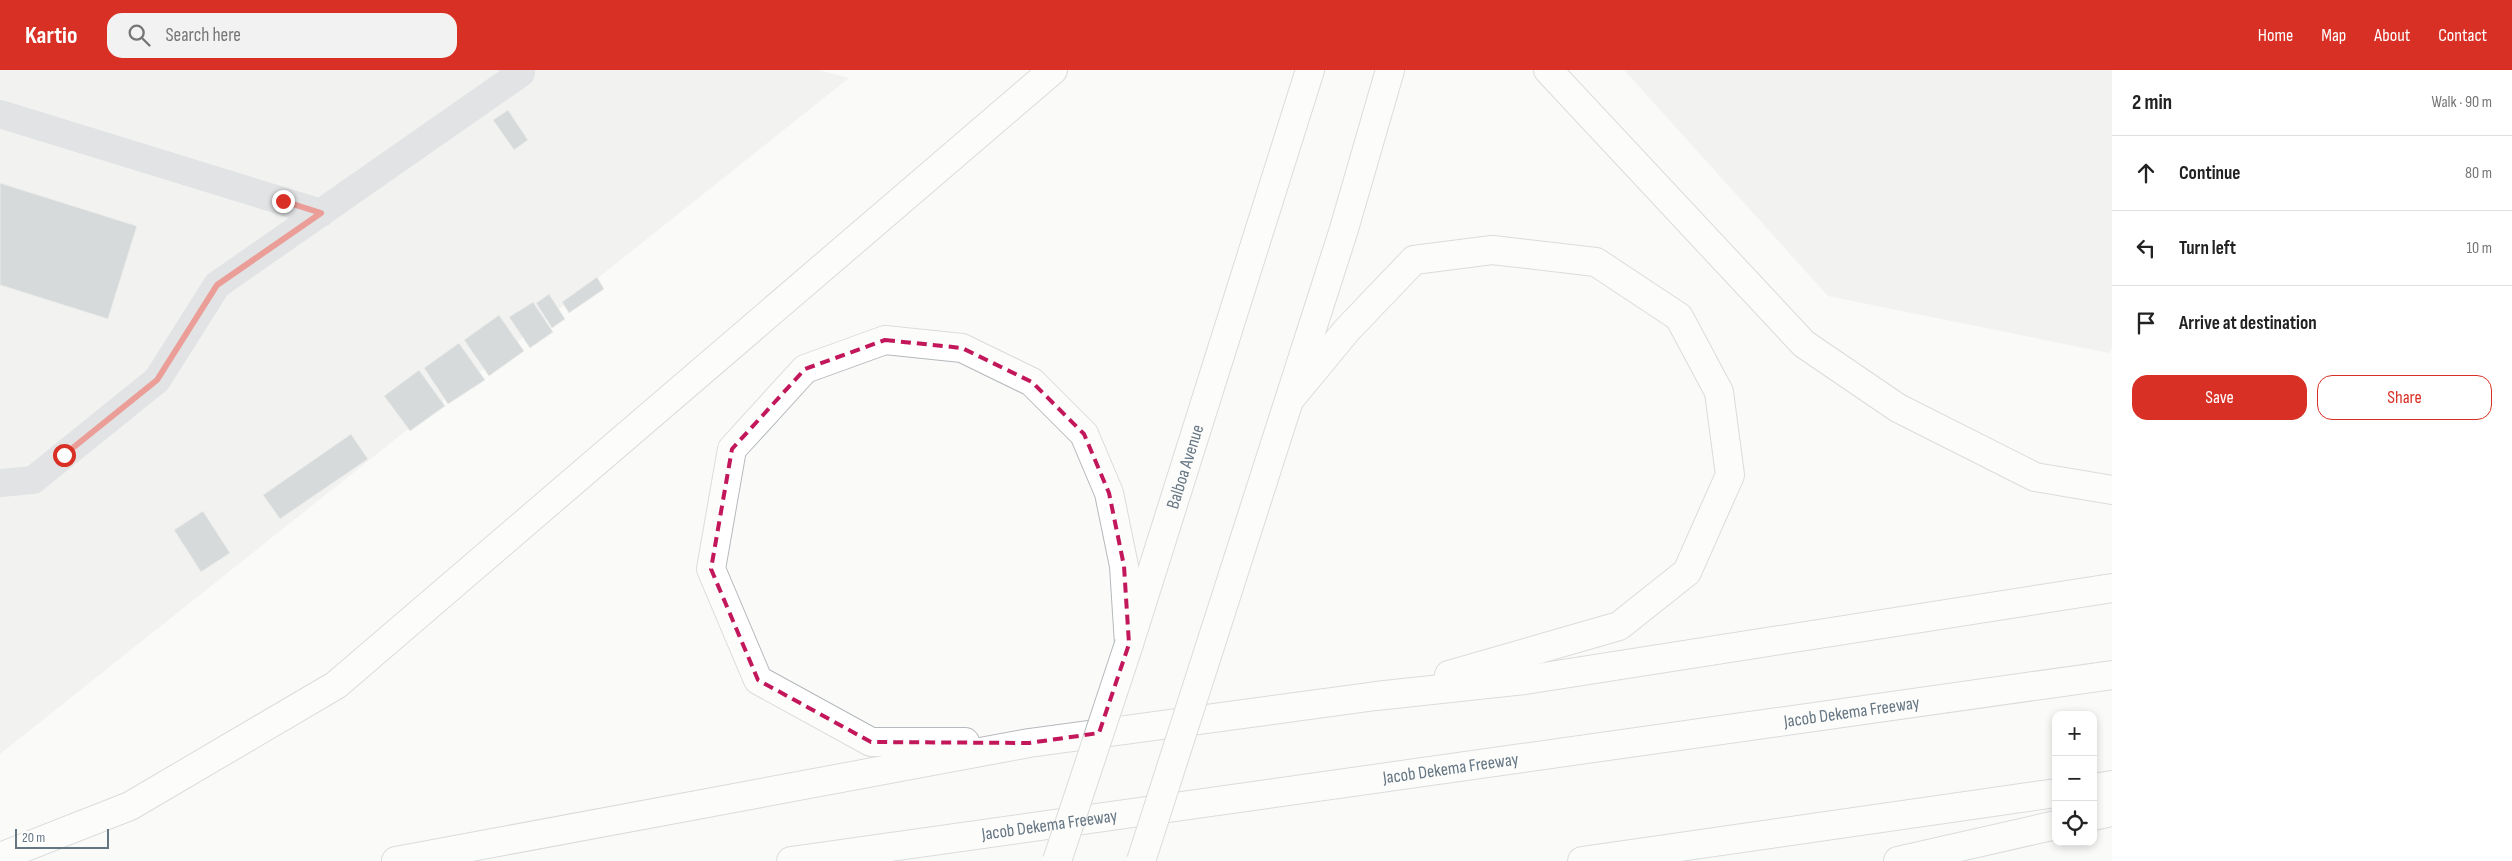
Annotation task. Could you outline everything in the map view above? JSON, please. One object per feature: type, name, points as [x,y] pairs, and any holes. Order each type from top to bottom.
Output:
[{"type":"main road","points":[[0,857],[130,806],[336,685],[1053,70]]},
{"type":"main road","name":"Balboa Avenue","points":[[1056,861],[1129,644],[1310,70]]},
{"type":"main road","points":[[1141,861],[1344,229],[1390,70]]},
{"type":"main road","points":[[1548,70],[1804,344],[1898,408],[2035,477],[2112,490]]},
{"type":"main road","points":[[1290,399],[1347,330],[1414,260],[1492,250],[1596,262],[1679,317],[1719,392],[1730,475],[1687,572],[1618,626],[1376,696]]},
{"type":"main road","points":[[1029,743],[871,742],[758,680],[711,569],[732,449],[805,368],[885,340],[962,348],[1032,382],[1084,434],[1109,493],[1124,566],[1129,644]]},
{"type":"main road","points":[[396,861],[1029,743],[1376,696],[1525,680],[2112,588]]},
{"type":"main road","name":"Jacob Dekema Freeway","points":[[791,861],[2112,675]]},
{"type":"main road","points":[[2097,787],[2112,785]]},
{"type":"main road","points":[[1582,861],[2052,795]]},
{"type":"main road","points":[[2097,815],[2112,812]]},
{"type":"main road","points":[[1898,861],[2052,826]]},
{"type":"lane","points":[[0,482],[33,480],[157,380],[217,285],[521,73]]},
{"type":"lane","points":[[0,114],[321,213]]},
{"type":"highlighted area","points":[[885,340],[962,348],[1032,382],[1084,434],[1109,493],[1124,566],[1129,644],[1099,733],[1029,743],[871,742],[758,680],[711,569],[732,449],[805,369]]},
{"type":"shaded area","points":[[0,70],[819,70],[849,78],[0,754]]},
{"type":"shaded area","points":[[1624,70],[2112,70],[2112,348],[2109,353],[1828,296]]},
{"type":"building","points":[[508,110],[528,140],[514,150],[493,120]]},
{"type":"building","points":[[0,183],[137,226],[108,319],[0,285]]},
{"type":"building","points":[[597,277],[604,289],[569,313],[562,302]]},
{"type":"building","points":[[549,294],[565,319],[552,328],[536,303]]},
{"type":"building","points":[[533,302],[553,332],[530,348],[509,317]]},
{"type":"building","points":[[499,315],[524,351],[489,376],[464,340]]},
{"type":"building","points":[[459,343],[485,380],[448,404],[424,368]]},
{"type":"building","points":[[419,370],[445,406],[410,431],[384,396]]},
{"type":"building","points":[[351,434],[368,459],[280,519],[263,495]]},
{"type":"building","points":[[203,511],[230,553],[201,572],[174,530]]},
{"type":"route","points":[[64,455],[157,380],[217,285],[321,213],[283,201]]}]
